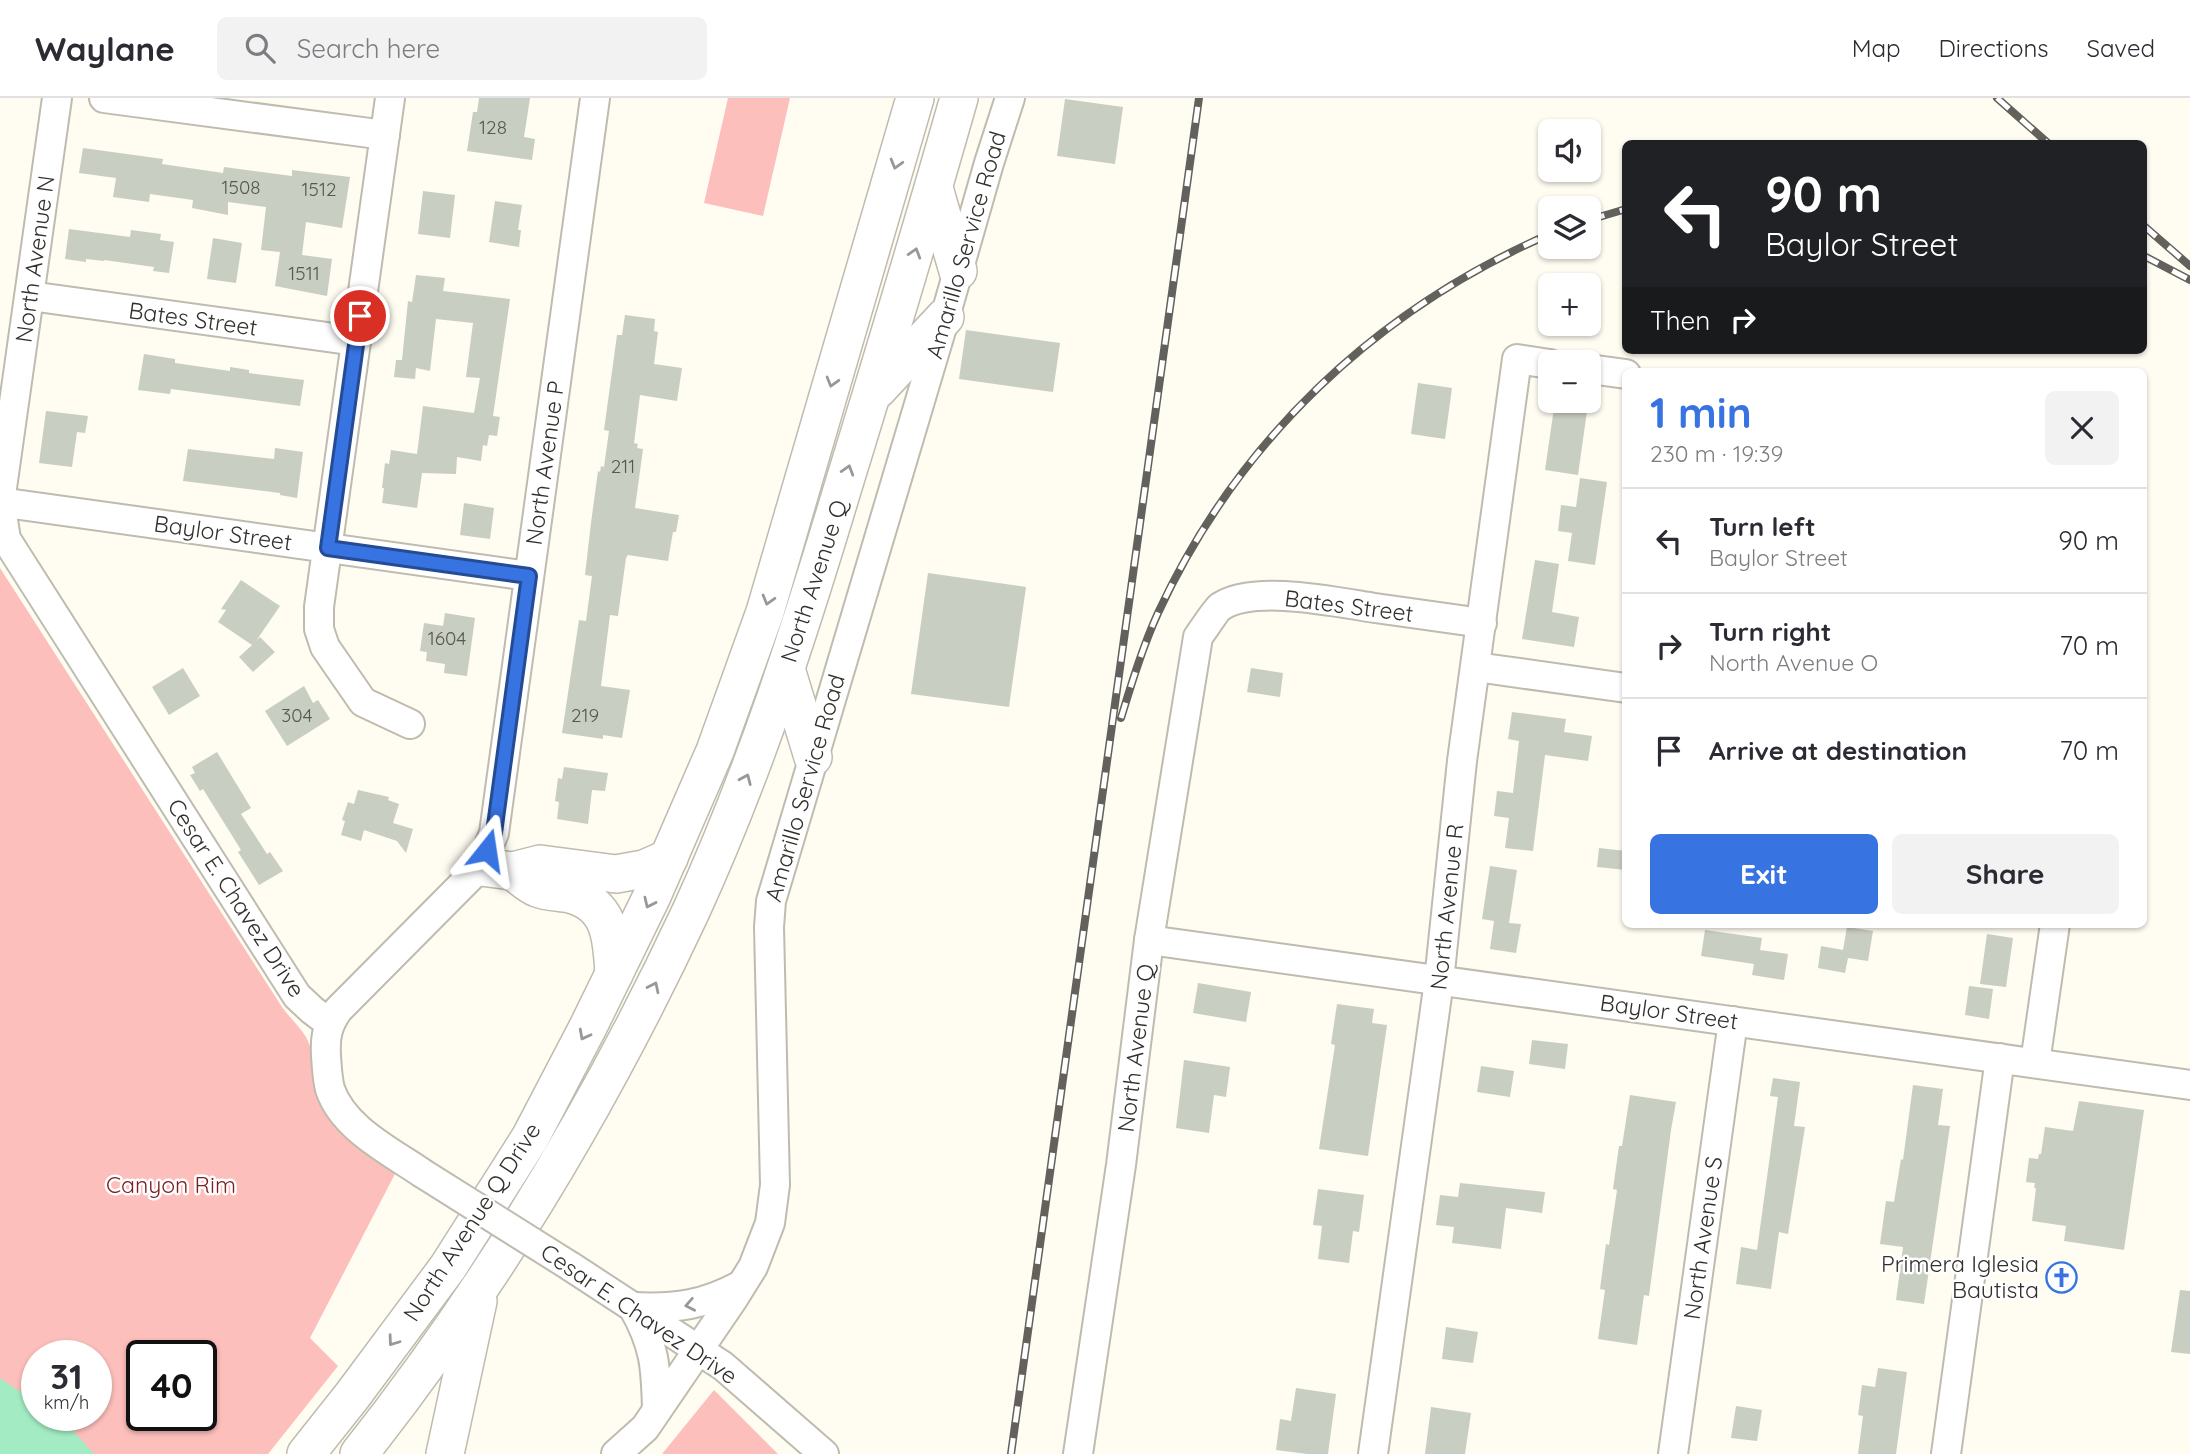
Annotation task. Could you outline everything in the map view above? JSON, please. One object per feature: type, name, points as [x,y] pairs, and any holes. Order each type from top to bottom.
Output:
[{"type":"main road","name":"North Avenue Q","points":[[614,974],[669,858],[715,751],[765,612],[915,98]]},
{"type":"main road","name":"North Avenue Q","points":[[624,1048],[692,909],[751,768],[786,669],[871,396],[959,98]]},
{"type":"main road","points":[[933,188],[958,271]]},
{"type":"main road","points":[[871,396],[945,317]]},
{"type":"main road","points":[[786,669],[813,757]]},
{"type":"main road","points":[[496,869],[540,864],[616,874],[644,869],[669,858]]},
{"type":"main road","points":[[496,869],[537,888],[587,901],[603,914],[609,929],[614,974]]},
{"type":"main road","name":"North Avenue Q Drive","points":[[306,1454],[448,1267],[530,1138],[614,974]]},
{"type":"main road","name":"North Avenue Q Drive","points":[[359,1454],[464,1326],[482,1286],[563,1159],[624,1048]]},
{"type":"main road","name":"North Avenue Q Drive","points":[[445,1454],[464,1326]]},
{"type":"street","name":"North Avenue N","points":[[0,502],[57,98]]},
{"type":"street","points":[[104,98],[385,135]]},
{"type":"street","points":[[390,98],[319,607],[319,629],[325,647],[363,702],[410,724]]},
{"type":"street","name":"North Avenue P","points":[[496,869],[494,833],[595,98]]},
{"type":"street","name":"Amarillo Service Road","points":[[615,1454],[645,1428],[699,1350],[752,1267],[771,1223],[775,1185],[769,927],[771,901],[1010,98]]},
{"type":"street","name":"Bates Street","points":[[30,296],[356,341]]},
{"type":"street","name":"North Avenue R","points":[[1373,1454],[1439,981],[1462,761],[1517,359],[1538,362]]},
{"type":"street","points":[[1601,371],[1622,373]]},
{"type":"street","name":"Baylor Street","points":[[0,502],[529,576]]},
{"type":"street","name":"Cesar E. Chavez Drive","points":[[0,502],[5,539],[297,996],[329,1023],[325,1043],[327,1075],[330,1087],[347,1118],[422,1173],[723,1366],[824,1454]]},
{"type":"street","name":"Bates Street","points":[[1218,608],[1234,600],[1254,596],[1295,597],[1482,623]]},
{"type":"street","name":"North Avenue Q","points":[[1079,1454],[1121,1165],[1149,940],[1198,637],[1218,608]]},
{"type":"street","points":[[1476,667],[1622,687]]},
{"type":"street","points":[[329,1023],[349,997],[496,869]]},
{"type":"street","points":[[2035,1063],[2055,928]]},
{"type":"street","name":"Baylor Street","points":[[1149,940],[2190,1085]]},
{"type":"street","name":"North Avenue S","points":[[1673,1454],[1733,1021]]},
{"type":"street","points":[[1946,1454],[2000,1058]]},
{"type":"street","points":[[657,1410],[653,1350],[646,1329],[633,1307],[689,1306],[724,1294],[742,1284]]},
{"type":"green space","points":[[728,98],[790,98],[763,216],[704,203]]},
{"type":"green space","name":"Canyon Rim","points":[[0,568],[282,1007],[306,1037],[328,1116],[350,1139],[397,1170],[310,1338],[338,1366],[268,1454],[0,1454]]},
{"type":"green space","points":[[714,1390],[778,1454],[662,1454]]},
{"type":"shaded area","points":[[0,1378],[21,1392],[21,1431],[73,1431],[94,1454],[0,1454]]},
{"type":"building","points":[[479,98],[530,98],[524,137],[535,139],[532,160],[467,151],[473,112],[477,112]]},
{"type":"building","points":[[1065,99],[1123,107],[1115,164],[1057,156]]},
{"type":"building","points":[[83,148],[163,159],[162,164],[223,173],[224,167],[292,176],[292,170],[350,177],[342,228],[306,222],[302,255],[332,259],[327,296],[275,286],[280,252],[261,250],[266,207],[228,202],[228,215],[192,208],[193,200],[150,194],[149,202],[113,197],[116,178],[79,173]]},
{"type":"building","points":[[423,191],[455,195],[450,238],[418,234]]},
{"type":"building","points":[[495,201],[522,205],[518,230],[521,230],[519,247],[489,242]]},
{"type":"building","points":[[69,229],[130,237],[131,230],[161,234],[160,240],[174,242],[169,273],[153,271],[154,267],[104,260],[86,259],[86,262],[65,259]]},
{"type":"building","points":[[213,238],[242,243],[236,283],[207,279]]},
{"type":"building","points":[[416,275],[445,278],[443,291],[510,299],[493,416],[500,417],[497,436],[489,435],[487,446],[483,445],[481,461],[457,457],[456,474],[422,473],[417,508],[382,503],[385,463],[389,464],[391,450],[417,454],[423,406],[474,413],[480,378],[466,377],[473,323],[436,319],[430,371],[416,368],[415,379],[394,377],[396,360],[402,360],[408,301],[412,302]]},
{"type":"building","points":[[625,315],[655,319],[654,331],[658,332],[654,364],[682,368],[677,401],[640,395],[634,443],[638,444],[637,448],[643,449],[635,508],[679,515],[668,561],[628,555],[626,558],[618,616],[610,615],[601,686],[630,690],[622,738],[603,735],[603,739],[562,733],[579,620],[586,621],[592,576],[585,575],[591,523],[598,471],[600,472],[601,466],[604,467],[609,431],[604,430],[617,335],[622,335]]},
{"type":"building","points":[[966,330],[1060,343],[1053,392],[959,379]]},
{"type":"building","points":[[144,354],[175,359],[175,363],[230,371],[230,367],[249,370],[249,373],[304,380],[300,406],[171,389],[170,394],[138,390]]},
{"type":"building","points":[[1418,383],[1452,388],[1445,439],[1411,434]]},
{"type":"building","points":[[46,411],[88,416],[85,433],[77,432],[72,467],[39,463]]},
{"type":"building","points":[[1553,413],[1587,413],[1578,475],[1545,470]]},
{"type":"building","points":[[275,448],[303,452],[297,498],[280,493],[183,481],[188,449],[274,459]]},
{"type":"building","points":[[1580,478],[1607,482],[1595,565],[1568,561],[1572,533],[1558,531],[1561,505],[1576,507]]},
{"type":"building","points":[[464,503],[494,508],[490,539],[460,535]]},
{"type":"building","points":[[1535,560],[1559,564],[1552,612],[1579,617],[1574,647],[1522,639]]},
{"type":"building","points":[[928,573],[1026,587],[1009,707],[911,694]]},
{"type":"building","points":[[241,580],[280,606],[256,641],[260,637],[275,652],[253,672],[239,657],[252,645],[218,622],[226,610],[221,609]]},
{"type":"building","points":[[445,613],[475,618],[467,676],[444,673],[445,664],[426,661],[427,652],[420,651],[424,623],[443,626]]},
{"type":"building","points":[[183,668],[200,696],[169,715],[152,687]]},
{"type":"building","points":[[1251,668],[1283,673],[1280,697],[1247,692]]},
{"type":"building","points":[[304,686],[313,703],[318,700],[330,719],[287,746],[265,711]]},
{"type":"building","points":[[1512,712],[1566,719],[1564,732],[1592,736],[1588,761],[1545,755],[1533,851],[1505,848],[1509,818],[1494,816],[1497,791],[1513,793],[1519,741],[1508,739]]},
{"type":"building","points":[[217,752],[251,808],[241,814],[267,854],[270,852],[283,871],[259,885],[203,789],[200,791],[190,775],[195,773],[192,767]]},
{"type":"building","points":[[564,767],[608,773],[605,791],[592,790],[588,824],[557,819],[559,802],[555,801],[558,778],[562,779]]},
{"type":"building","points":[[358,790],[389,797],[388,800],[399,804],[393,823],[413,829],[406,853],[397,841],[364,830],[361,841],[341,835],[345,821],[342,820],[348,802],[354,804]]},
{"type":"building","points":[[1599,848],[1622,851],[1622,870],[1597,867]]},
{"type":"building","points":[[1490,866],[1517,870],[1509,923],[1521,924],[1516,953],[1490,949],[1494,921],[1482,919]]},
{"type":"building","points":[[1847,928],[1873,931],[1868,961],[1848,958],[1845,973],[1818,968],[1821,946],[1843,950]]},
{"type":"building","points":[[1705,930],[1762,938],[1760,950],[1788,954],[1784,980],[1752,975],[1754,964],[1701,956]]},
{"type":"building","points":[[1987,934],[2013,938],[2006,987],[1980,984]]},
{"type":"building","points":[[1198,983],[1251,992],[1246,1022],[1193,1013]]},
{"type":"building","points":[[1969,986],[1993,989],[1989,1019],[1965,1015]]},
{"type":"building","points":[[1337,1004],[1374,1009],[1372,1023],[1387,1025],[1368,1156],[1319,1149],[1335,1045],[1331,1044]]},
{"type":"building","points":[[1532,1040],[1568,1044],[1565,1069],[1529,1064]]},
{"type":"building","points":[[1184,1060],[1230,1067],[1226,1097],[1214,1095],[1209,1133],[1176,1128]]},
{"type":"building","points":[[1481,1066],[1514,1071],[1510,1097],[1477,1092]]},
{"type":"building","points":[[1773,1078],[1800,1082],[1794,1126],[1805,1127],[1788,1234],[1779,1232],[1771,1289],[1736,1284],[1741,1247],[1757,1250],[1778,1097],[1770,1096]]},
{"type":"building","points":[[1913,1085],[1943,1089],[1938,1125],[1950,1126],[1924,1304],[1896,1300],[1903,1247],[1880,1244],[1886,1201],[1894,1202],[1901,1159],[1903,1160]]},
{"type":"building","points":[[1630,1095],[1676,1102],[1649,1296],[1644,1295],[1637,1345],[1598,1339],[1605,1290],[1600,1289],[1617,1190],[1613,1189]]},
{"type":"building","points":[[2079,1101],[2144,1110],[2124,1250],[2064,1241],[2066,1226],[2032,1221],[2036,1188],[2035,1183],[2026,1182],[2029,1158],[2038,1159],[2041,1154],[2045,1127],[2073,1131]]},
{"type":"building","points":[[1460,1183],[1545,1192],[1542,1213],[1506,1208],[1501,1249],[1452,1243],[1454,1227],[1436,1225],[1440,1195],[1458,1197]]},
{"type":"building","points":[[1318,1189],[1364,1195],[1359,1232],[1353,1231],[1349,1263],[1318,1259],[1322,1226],[1313,1225]]},
{"type":"building","points":[[2180,1290],[2190,1291],[2190,1354],[2171,1352]]},
{"type":"building","points":[[1446,1327],[1478,1332],[1473,1363],[1442,1359]]},
{"type":"building","points":[[1878,1368],[1907,1372],[1896,1454],[1858,1454],[1863,1416],[1858,1415],[1862,1385],[1875,1387]]},
{"type":"building","points":[[1296,1388],[1336,1394],[1328,1454],[1276,1450],[1280,1419],[1291,1421]]},
{"type":"building","points":[[1736,1406],[1762,1410],[1757,1441],[1731,1438]]},
{"type":"building","points":[[1431,1407],[1471,1413],[1465,1454],[1425,1454]]},
{"type":"railway","points":[[1011,1454],[1199,98]]},
{"type":"railway","points":[[1997,98],[2044,140]]},
{"type":"railway","points":[[1601,216],[1622,210]]},
{"type":"railway","points":[[2147,229],[2190,266]]},
{"type":"railway","points":[[1121,718],[1158,613],[1191,550],[1229,491],[1271,437],[1319,387],[1371,342],[1427,301],[1486,265],[1538,240]]},
{"type":"railway","points":[[2147,258],[2190,280]]},
{"type":"place","name":"Primera Iglesia Bautista","points":[[2062,1277]]},
{"type":"route","points":[[360,316],[328,548],[529,576],[494,833],[487,850]]}]
